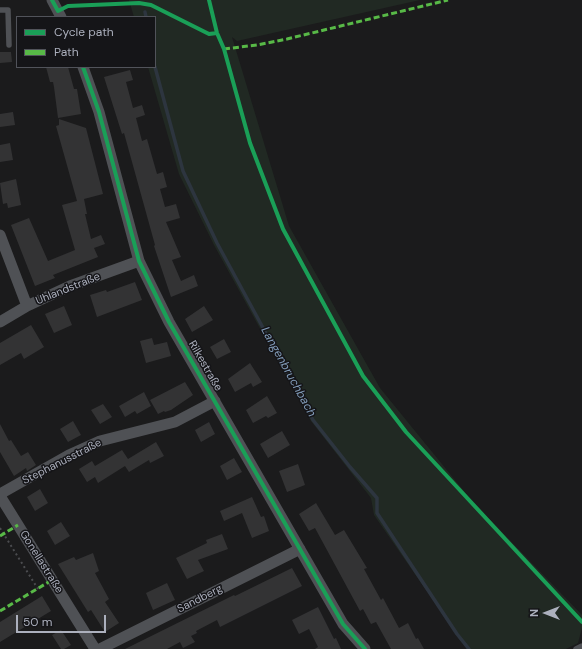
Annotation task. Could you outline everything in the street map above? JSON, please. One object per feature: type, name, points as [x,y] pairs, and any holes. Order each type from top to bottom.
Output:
[{"type":"street","points":[[52,0],[60,16]]},
{"type":"street","name":"Rilkestraße","points":[[83,68],[99,112],[139,262],[169,322],[342,624],[365,649]]},
{"type":"street","points":[[0,236],[27,306]]},
{"type":"street","name":"Uhlandstraße","points":[[0,322],[27,306],[70,286],[139,262]]},
{"type":"street","name":"Stephanusstraße","points":[[0,495],[70,455],[100,440],[175,422],[214,401]]},
{"type":"street","name":"Gonellastraße","points":[[0,495],[93,648]]},
{"type":"street","name":"Sandberg","points":[[93,648],[300,549]]},
{"type":"lane","points":[[0,10],[8,10],[9,45]]},
{"type":"lane","points":[[576,649],[582,646]]},
{"type":"path","points":[[0,528],[38,589]]},
{"type":"shaded area","points":[[129,0],[420,0],[237,41],[232,37],[289,226],[380,388],[472,501],[582,615],[582,628],[578,643],[566,649],[467,649],[374,515],[371,498],[311,421],[214,245],[179,174],[148,68],[156,68],[156,16],[134,16]]},
{"type":"building","points":[[0,52],[11,52],[12,62],[0,63]]},
{"type":"building","points":[[46,68],[68,68],[74,89],[77,89],[81,114],[58,118],[53,82],[50,82]]},
{"type":"building","points":[[130,70],[133,80],[126,82],[133,108],[142,105],[145,115],[136,118],[142,141],[147,139],[157,174],[163,172],[167,187],[160,189],[165,207],[176,204],[180,218],[166,222],[181,257],[172,260],[181,281],[194,275],[198,286],[171,297],[154,246],[155,245],[124,133],[122,134],[104,77]]},
{"type":"building","points":[[13,112],[15,125],[0,127],[0,114]]},
{"type":"building","points":[[59,119],[86,128],[103,194],[84,199],[87,214],[85,214],[91,239],[101,235],[105,244],[94,248],[98,257],[53,275],[55,278],[35,286],[11,225],[29,218],[48,261],[75,250],[62,205],[77,201],[56,126],[59,125]]},
{"type":"building","points":[[10,143],[13,160],[0,162],[0,145]]},
{"type":"building","points":[[16,179],[21,205],[8,208],[7,203],[3,204],[0,183]]},
{"type":"building","points":[[135,282],[142,300],[97,317],[90,295],[106,290],[107,292]]},
{"type":"building","points":[[64,306],[72,325],[54,333],[45,314]]},
{"type":"building","points":[[204,306],[213,320],[192,332],[185,319]]},
{"type":"building","points":[[31,325],[44,347],[24,359],[21,353],[0,365],[0,343]]},
{"type":"building","points":[[152,338],[154,345],[167,342],[171,356],[146,363],[140,341]]},
{"type":"building","points":[[224,339],[231,352],[217,359],[210,347]]},
{"type":"building","points":[[250,363],[262,382],[253,387],[251,383],[235,392],[228,379]]},
{"type":"building","points":[[185,382],[193,395],[171,410],[158,414],[150,400]]},
{"type":"building","points":[[144,392],[151,406],[137,414],[135,411],[125,417],[119,406]]},
{"type":"building","points":[[267,396],[277,413],[268,418],[266,416],[253,423],[246,410]]},
{"type":"building","points":[[103,404],[112,417],[100,424],[91,410]]},
{"type":"building","points":[[73,421],[81,435],[68,442],[60,429]]},
{"type":"building","points":[[209,422],[215,434],[201,442],[195,430]]},
{"type":"building","points":[[0,424],[9,441],[11,440],[21,456],[28,452],[36,465],[27,471],[26,468],[14,476],[0,452]]},
{"type":"building","points":[[282,431],[290,445],[268,458],[260,444]]},
{"type":"building","points":[[156,442],[164,456],[150,463],[149,460],[129,472],[125,466],[98,483],[95,477],[87,482],[79,469],[92,461],[95,466],[122,450],[128,459]]},
{"type":"building","points":[[234,458],[242,472],[227,480],[220,466]]},
{"type":"building","points":[[298,464],[305,485],[287,492],[279,471]]},
{"type":"building","points":[[40,489],[48,503],[35,511],[27,497]]},
{"type":"building","points":[[252,497],[261,517],[264,516],[269,531],[252,538],[242,513],[224,521],[220,511]]},
{"type":"building","points":[[316,503],[335,535],[344,530],[367,568],[364,569],[381,600],[383,598],[399,628],[408,623],[416,639],[418,638],[424,649],[391,649],[376,622],[371,624],[363,609],[360,611],[315,528],[309,531],[299,514]]},
{"type":"building","points":[[61,522],[70,536],[55,545],[47,531]]},
{"type":"building","points":[[222,534],[228,549],[198,560],[204,571],[187,579],[176,558],[207,543],[206,540]]},
{"type":"building","points":[[93,553],[99,571],[95,573],[109,599],[105,602],[119,623],[105,632],[91,610],[88,612],[58,564],[74,557],[76,560]]},
{"type":"building","points":[[292,568],[302,586],[220,627],[217,620],[196,631],[197,633],[191,636],[195,642],[183,648],[180,642],[167,649],[125,649],[234,595],[235,596]]},
{"type":"building","points":[[167,583],[175,600],[153,610],[146,593]]},
{"type":"building","points":[[42,596],[51,611],[0,642],[0,622]]},
{"type":"building","points":[[318,607],[334,639],[336,638],[341,649],[315,649],[318,647],[309,629],[299,634],[292,620]]},
{"type":"building","points":[[61,630],[71,645],[64,649],[61,649],[52,635]]},
{"type":"waterway","name":"Langenbruchbach","points":[[145,12],[146,16]]},
{"type":"waterway","name":"Langenbruchbach","points":[[155,68],[183,171],[217,243],[313,420],[350,467],[377,498],[377,513],[457,634],[469,649]]},
{"type":"marked path","points":[[224,49],[257,45],[287,39],[448,0]]},
{"type":"marked path","points":[[0,536],[18,525]]},
{"type":"marked path","points":[[0,611],[52,580]]},
{"type":"cycle path","points":[[52,0],[58,11],[68,6],[139,3],[151,5],[209,34],[217,33]]},
{"type":"cycle path","points":[[209,0],[217,33],[224,49],[250,143],[283,229],[363,376],[406,432],[582,622]]},
{"type":"cycle path","points":[[83,68],[99,112],[139,261],[169,322],[343,624],[365,649]]}]
